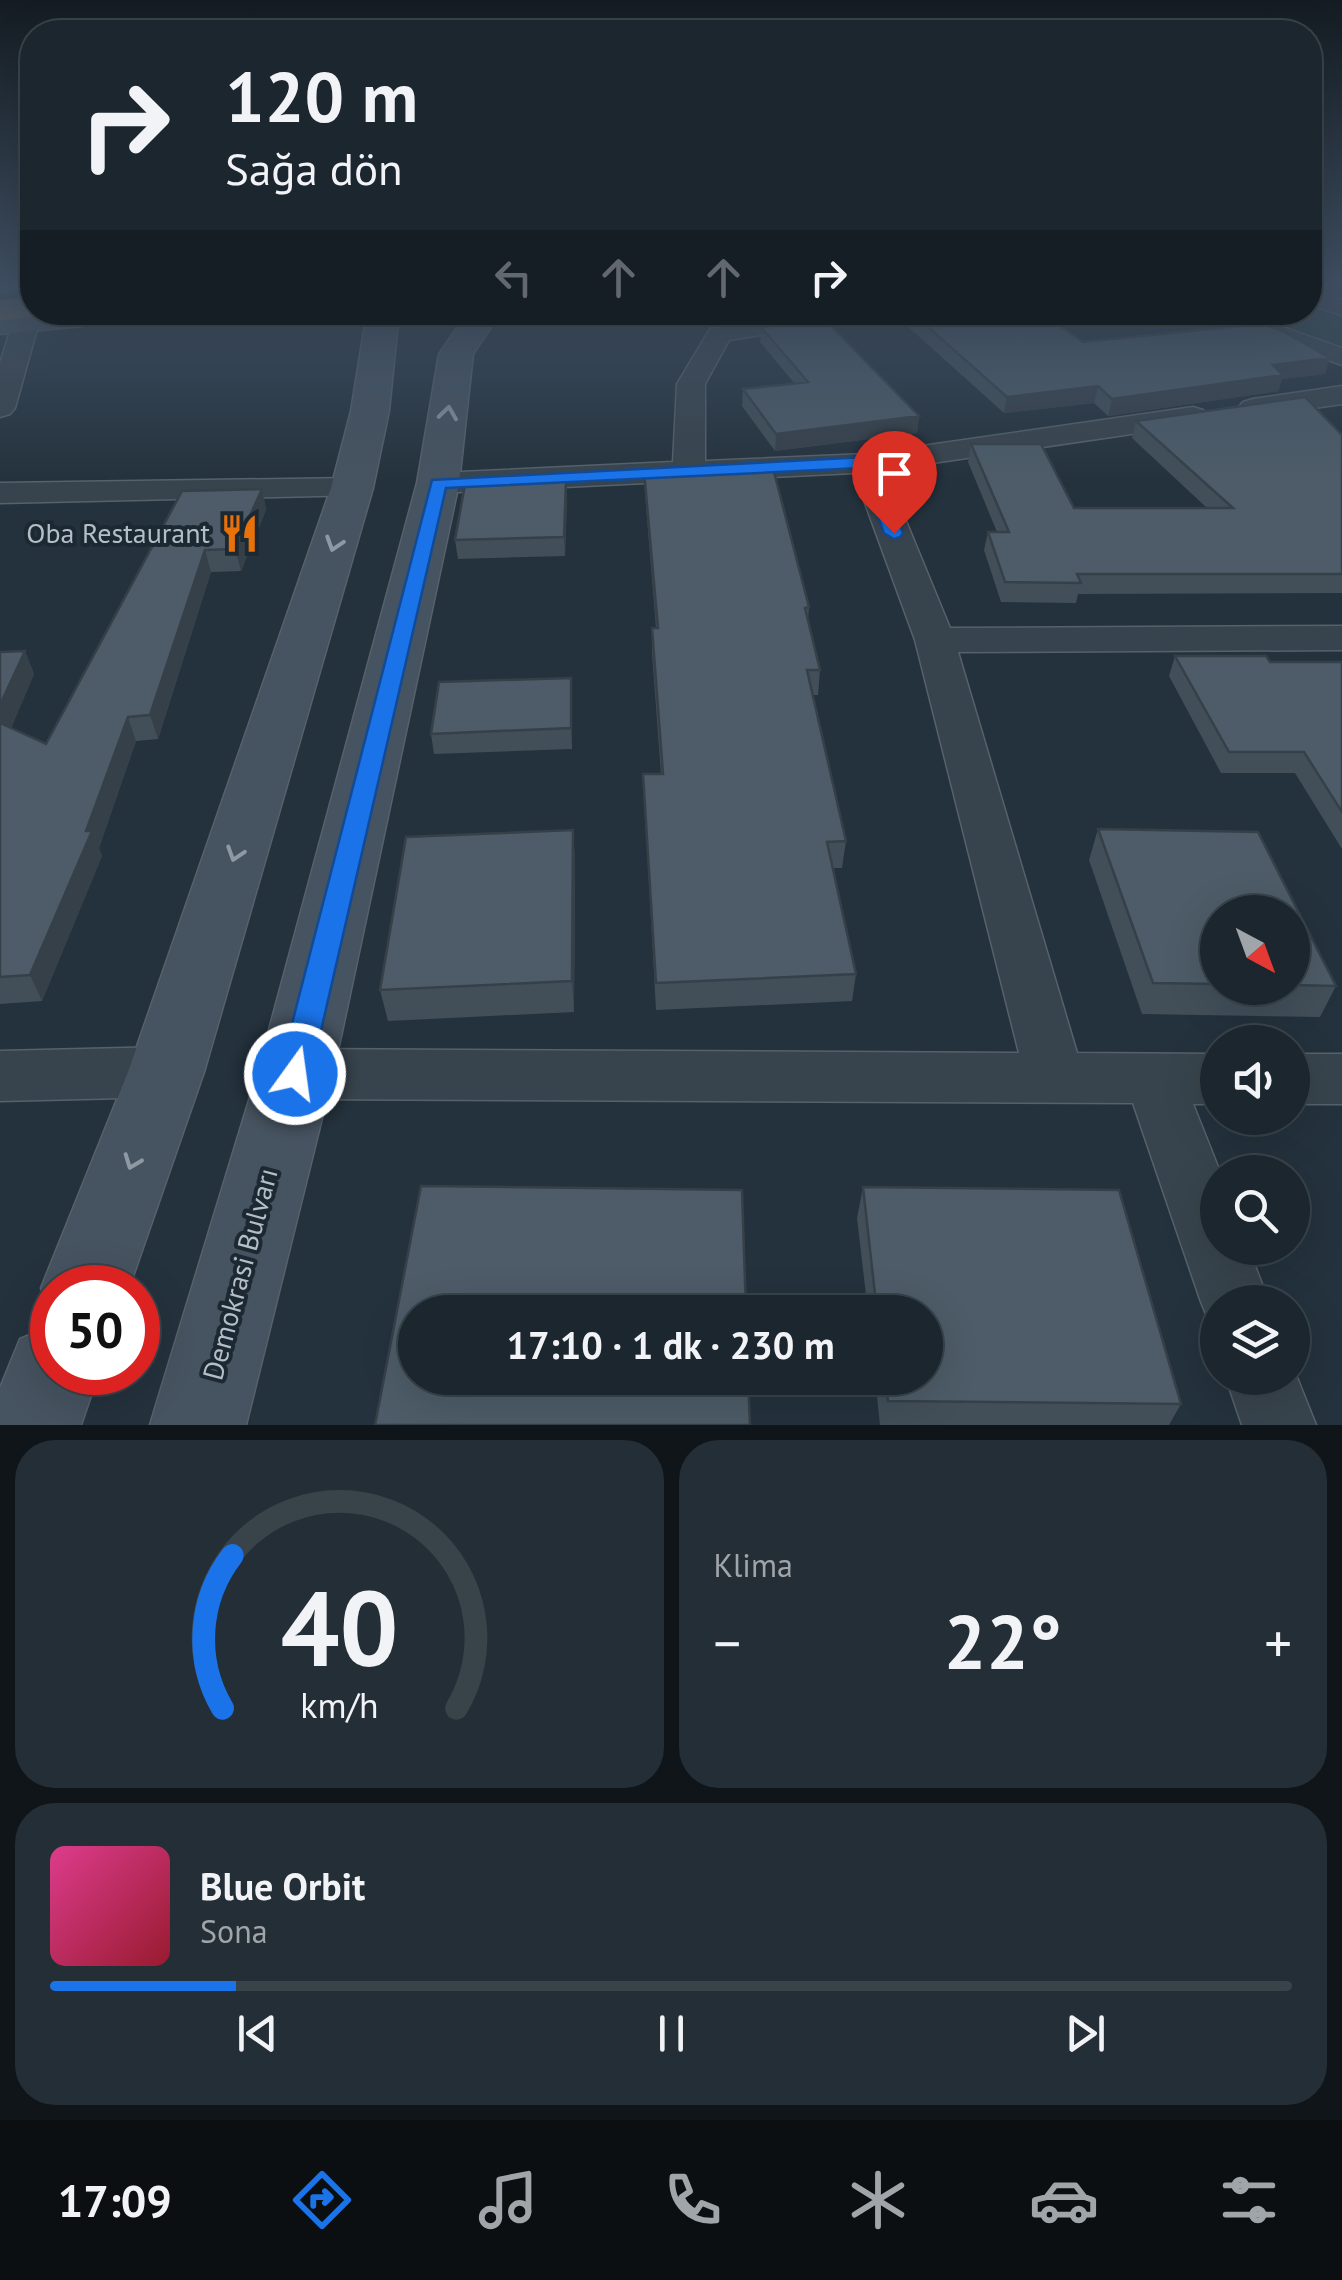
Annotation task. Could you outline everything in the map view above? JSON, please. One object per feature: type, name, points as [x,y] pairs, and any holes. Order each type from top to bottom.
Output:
[{"type":"main road","points":[[94,1265],[166,1072],[352,488],[370,411],[378,348]]},
{"type":"main road","name":"Demokrasi Bulvarı","points":[[198,1425],[295,1074],[438,483],[460,348]]},
{"type":"main road","points":[[33,1425],[44,1395]]},
{"type":"street","points":[[0,408],[11,348]]},
{"type":"street","points":[[689,470],[691,384],[712,348]]},
{"type":"street","points":[[1318,348],[1342,357]]},
{"type":"street","points":[[438,483],[866,462],[1342,395]]},
{"type":"street","points":[[866,462],[935,640],[1055,1078]]},
{"type":"street","points":[[0,493],[352,488]]},
{"type":"street","points":[[935,640],[1342,638]]},
{"type":"street","points":[[0,1076],[166,1072]]},
{"type":"street","points":[[295,1074],[1200,1079]]},
{"type":"street","points":[[1154,1078],[1229,1285]]},
{"type":"street","points":[[1310,1079],[1342,1079]]},
{"type":"street","points":[[1269,1395],[1280,1425]]},
{"type":"building","points":[[779,348],[853,348],[919,416],[776,434],[743,389],[808,382]]},
{"type":"building","points":[[952,348],[1313,348],[1330,358],[1273,365],[1283,375],[1112,399],[1098,386],[1007,397]]},
{"type":"building","points":[[1305,397],[1342,435],[1342,574],[1077,574],[1081,583],[1005,582],[988,532],[1009,532],[971,444],[1041,444],[1074,508],[1233,508],[1136,421]]},
{"type":"building","points":[[773,468],[809,607],[805,608],[820,670],[807,670],[846,841],[827,842],[856,974],[656,983],[643,774],[663,774],[652,628],[658,628],[644,471]]},
{"type":"building","points":[[566,481],[564,537],[455,540],[465,484]]},
{"type":"building","points":[[262,489],[235,549],[205,550],[150,715],[128,717],[86,831],[92,831],[30,975],[0,977],[0,723],[46,744],[182,491]]},
{"type":"building","points":[[25,651],[0,705],[0,652]]},
{"type":"building","points":[[1175,656],[1266,656],[1270,662],[1342,662],[1342,812],[1304,752],[1229,752]]},
{"type":"building","points":[[571,678],[571,728],[431,734],[439,682]]},
{"type":"building","points":[[1098,829],[1258,832],[1290,895],[1200,895],[1200,984],[1153,983]]},
{"type":"building","points":[[573,830],[572,981],[380,990],[406,837]]},
{"type":"building","points":[[1310,935],[1336,986],[1310,985]]},
{"type":"building","points":[[421,1186],[742,1190],[745,1295],[400,1295]]},
{"type":"building","points":[[863,1187],[1119,1190],[1181,1404],[888,1401],[887,1395],[943,1395],[943,1295],[875,1295]]},
{"type":"building","points":[[398,1306],[398,1395],[749,1395],[750,1425],[375,1425]]},
{"type":"place","name":"Oba Restaurant","points":[[240,533]]},
{"type":"route","points":[[295,1074],[438,483],[866,462],[894,533]]}]
